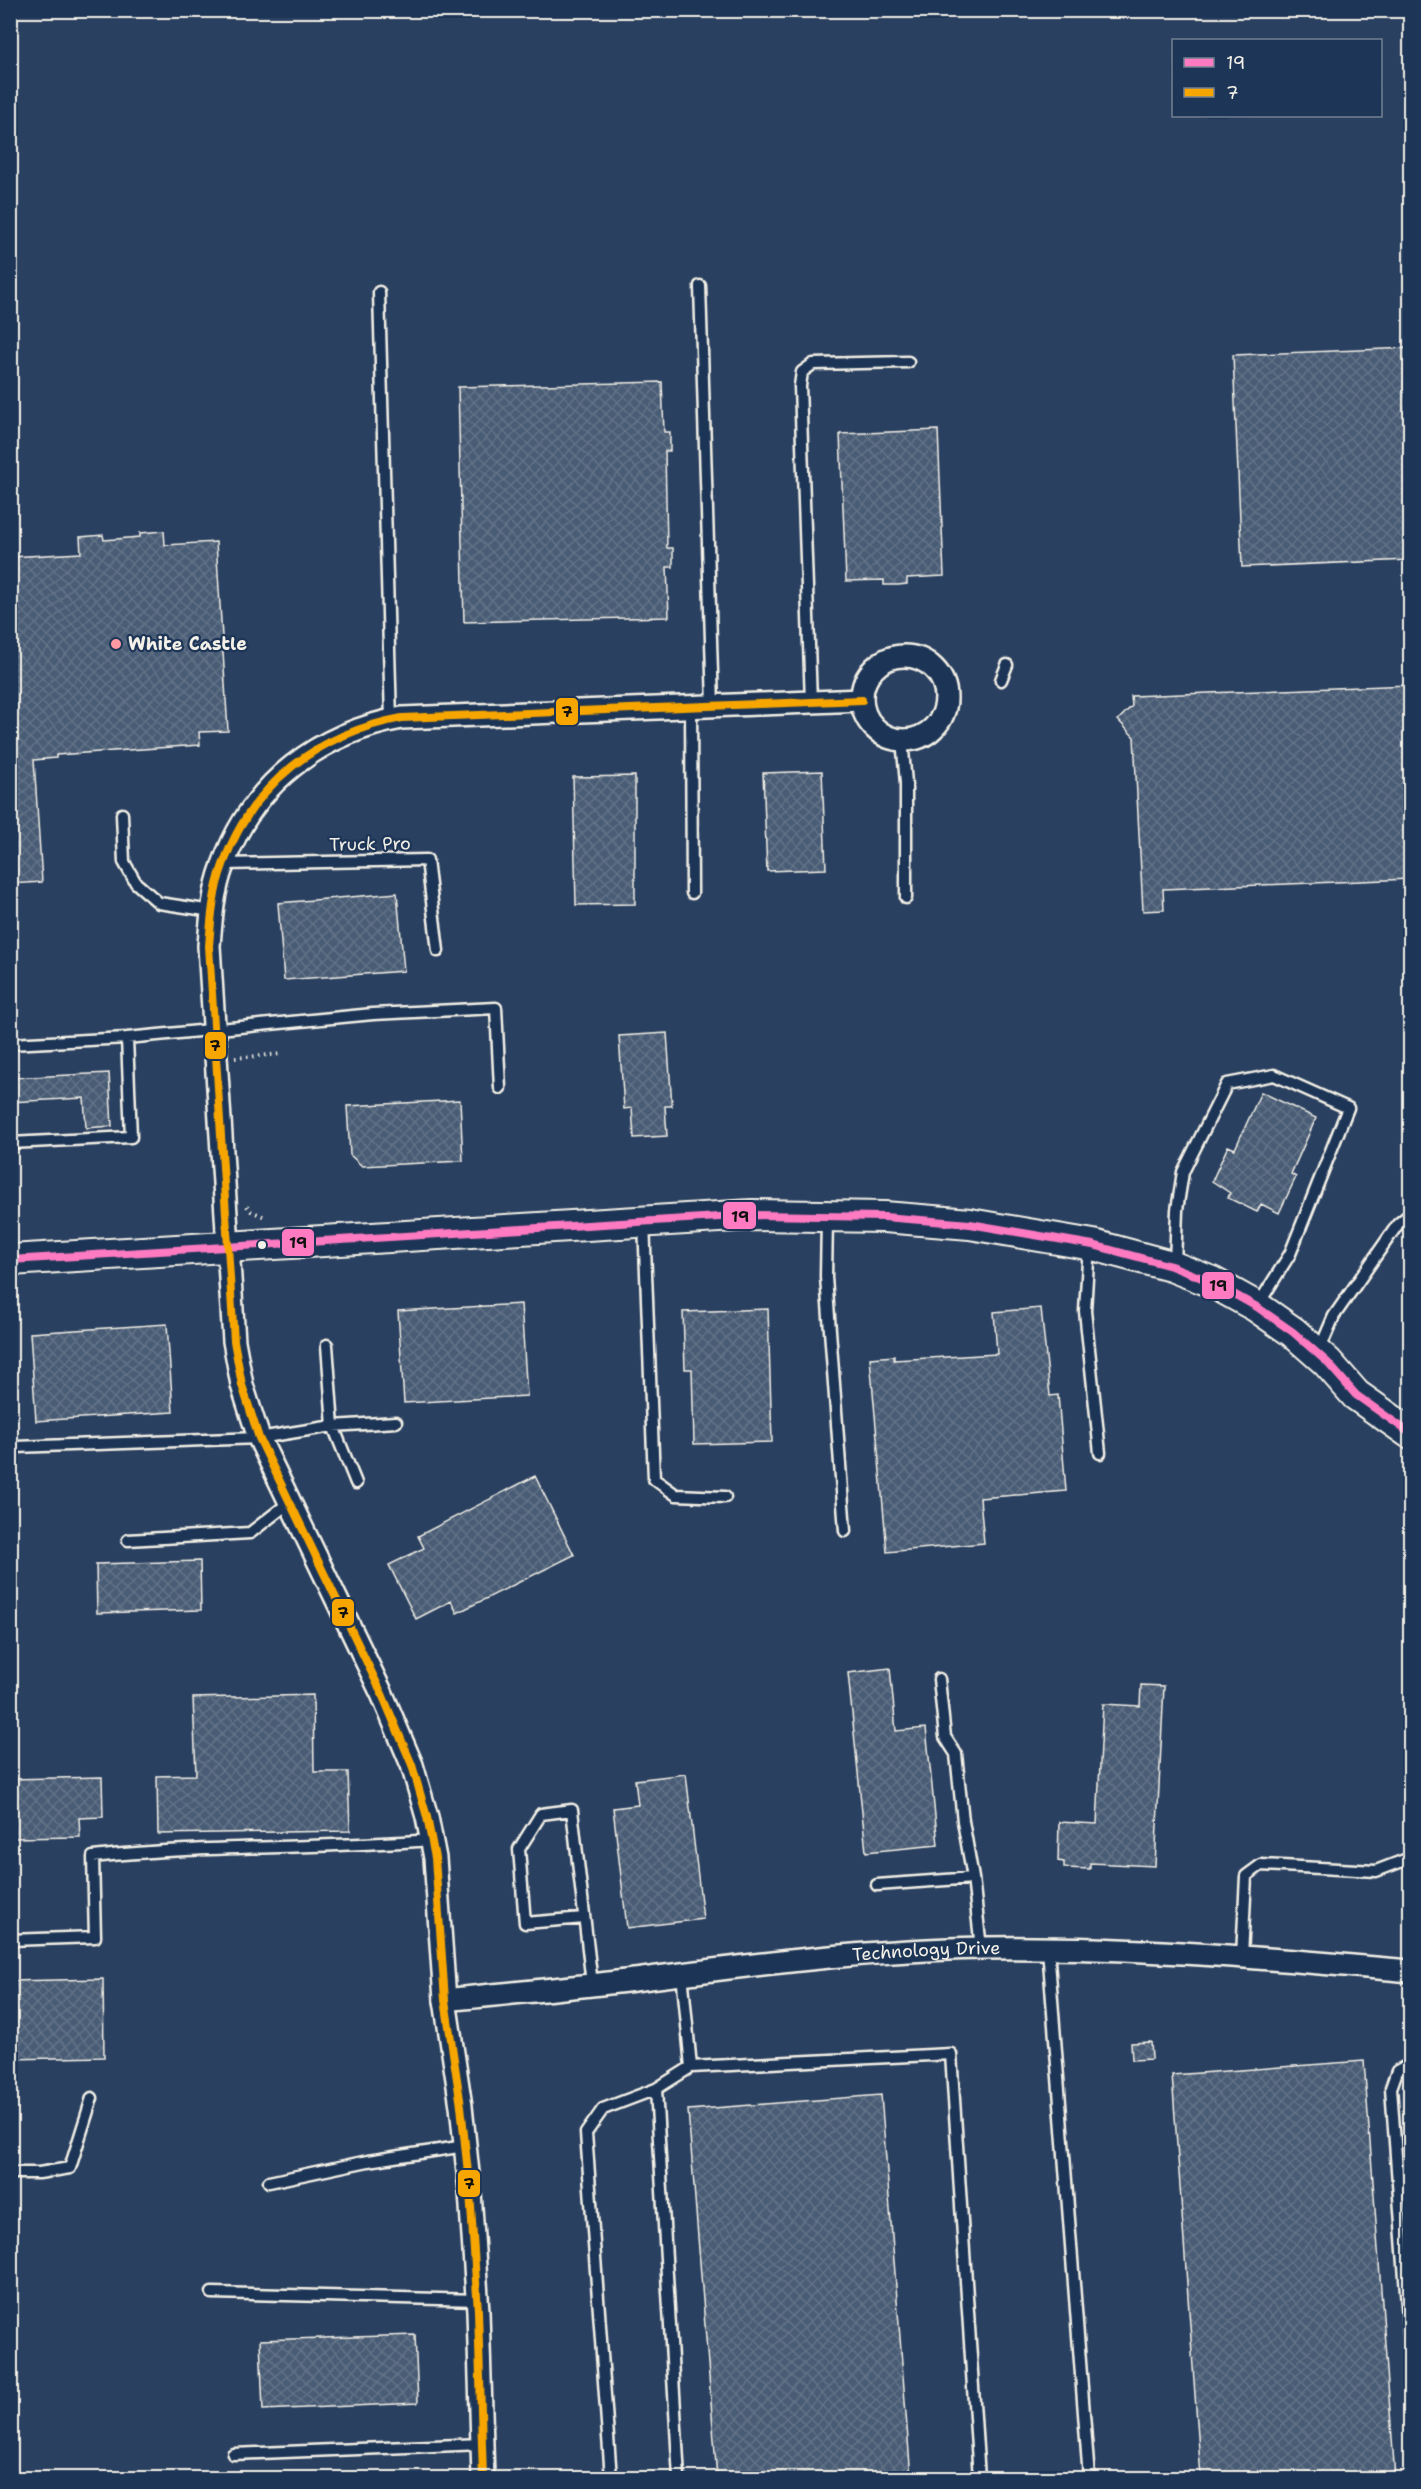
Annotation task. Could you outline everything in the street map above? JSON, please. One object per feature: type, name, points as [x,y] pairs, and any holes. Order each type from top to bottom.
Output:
[{"type":"street","points":[[893,656],[916,656],[935,667],[946,685],[947,701],[943,717],[935,728],[916,739],[890,738],[877,730],[867,719],[862,700],[863,685],[868,675],[878,664],[893,656]]},
{"type":"street","points":[[483,2478],[478,2300],[465,2146],[445,2000],[435,1858],[427,1817],[412,1765],[382,1694],[259,1438],[242,1385],[234,1341],[227,1249],[209,946],[212,911],[223,864],[234,839],[255,805],[273,784],[301,759],[332,739],[355,729],[391,720],[862,700]]},
{"type":"street","points":[[10,1260],[227,1249],[752,1215],[884,1217],[970,1224],[1089,1245],[1175,1268],[1212,1282],[1257,1307],[1293,1332],[1318,1354],[1356,1395],[1410,1432]]},
{"type":"street","name":"Technology Drive","points":[[445,2000],[746,1964],[867,1953],[981,1948],[1095,1948],[1242,1956],[1410,1971]]},
{"type":"lane","points":[[700,286],[713,705]]},
{"type":"lane","points":[[379,292],[391,720]]},
{"type":"lane","points":[[811,702],[800,386],[802,372],[813,364],[908,362]]},
{"type":"lane","points":[[1001,680],[1007,665]]},
{"type":"lane","points":[[691,706],[692,893]]},
{"type":"lane","points":[[902,740],[906,783],[906,897]]},
{"type":"lane","points":[[122,814],[124,862],[136,883],[159,903],[212,911]]},
{"type":"lane","name":"Truck Pro","points":[[223,864],[427,860],[438,951]]},
{"type":"lane","points":[[10,1044],[127,1038],[373,1014],[496,1008],[500,1088]]},
{"type":"lane","points":[[10,1143],[131,1137],[127,1038]]},
{"type":"lane","points":[[1175,1268],[1177,1210],[1183,1172],[1227,1084],[1274,1074],[1348,1108],[1290,1254],[1257,1307]]},
{"type":"lane","points":[[1318,1354],[1323,1336],[1334,1316],[1398,1224],[1410,1214]]},
{"type":"lane","points":[[827,1215],[826,1277],[845,1531]]},
{"type":"lane","points":[[644,1222],[654,1479],[676,1495],[725,1497]]},
{"type":"lane","points":[[1089,1245],[1085,1311],[1100,1453]]},
{"type":"lane","points":[[327,1346],[333,1426],[356,1483]]},
{"type":"lane","points":[[10,1444],[16,1447],[259,1438],[333,1426],[396,1422]]},
{"type":"lane","points":[[128,1540],[250,1533],[290,1502]]},
{"type":"lane","points":[[939,1679],[945,1737],[956,1754],[981,1948]]},
{"type":"lane","points":[[584,1918],[525,1923],[519,1849],[541,1814],[572,1810],[592,1984]]},
{"type":"lane","points":[[10,1940],[94,1937],[93,1857],[154,1851],[371,1845],[431,1840]]},
{"type":"lane","points":[[1242,1956],[1246,1876],[1261,1865],[1376,1871],[1410,1858]]},
{"type":"lane","points":[[877,1885],[973,1878]]},
{"type":"lane","points":[[1048,1948],[1089,2478]]},
{"type":"lane","points":[[682,1973],[691,2067]]},
{"type":"lane","points":[[611,2478],[586,2133],[603,2109],[656,2089],[691,2067],[951,2054],[979,2478]]},
{"type":"lane","points":[[1410,2064],[1397,2070],[1391,2088],[1410,2346]]},
{"type":"lane","points":[[656,2089],[679,2478]]},
{"type":"lane","points":[[10,2173],[39,2173],[70,2168],[92,2098]]},
{"type":"lane","points":[[269,2182],[368,2161],[465,2146]]},
{"type":"lane","points":[[212,2293],[478,2300]]},
{"type":"lane","points":[[232,2454],[482,2444]]},
{"type":"path","points":[[232,1059],[282,1054]]},
{"type":"path","points":[[245,1203],[251,1211],[261,1217],[272,1218]]},
{"type":"shaded area","points":[[11,11],[1410,11],[1410,2478],[11,2478]]},
{"type":"building","points":[[1410,348],[1410,560],[1242,567],[1233,355]]},
{"type":"building","points":[[662,382],[664,432],[670,432],[670,451],[665,451],[667,548],[673,548],[673,567],[667,567],[669,617],[464,622],[458,387]]},
{"type":"building","points":[[938,430],[944,576],[907,578],[907,584],[898,585],[884,585],[884,580],[846,581],[840,434]]},
{"type":"building","name":"White Castle","points":[[164,531],[165,545],[216,542],[228,731],[199,732],[200,745],[56,755],[56,758],[34,760],[42,882],[10,884],[10,557],[81,553],[80,537],[103,535],[104,540],[140,537],[140,533]]},
{"type":"building","points":[[1410,685],[1410,879],[1163,889],[1164,910],[1143,911],[1134,737],[1118,720],[1132,706],[1131,696]]},
{"type":"building","points":[[822,771],[826,869],[767,871],[763,773]]},
{"type":"building","points":[[635,776],[635,904],[576,905],[573,777]]},
{"type":"building","points":[[397,893],[404,971],[284,980],[278,903]]},
{"type":"building","points":[[667,1033],[672,1106],[665,1106],[667,1136],[634,1138],[632,1108],[624,1109],[619,1036]]},
{"type":"building","points":[[109,1073],[112,1126],[86,1128],[84,1098],[10,1102],[10,1078]]},
{"type":"building","points":[[1261,1092],[1316,1118],[1291,1174],[1296,1177],[1279,1213],[1261,1204],[1257,1212],[1228,1198],[1230,1193],[1212,1181],[1228,1146],[1235,1149]]},
{"type":"building","points":[[460,1100],[463,1161],[362,1166],[350,1155],[347,1106]]},
{"type":"building","points":[[521,1304],[527,1396],[404,1403],[398,1311]]},
{"type":"building","points":[[1041,1308],[1050,1396],[1058,1395],[1066,1491],[980,1498],[984,1543],[887,1552],[870,1358],[894,1356],[894,1360],[997,1354],[994,1312]]},
{"type":"building","points":[[768,1309],[772,1442],[694,1444],[692,1369],[685,1369],[683,1312]]},
{"type":"building","points":[[167,1324],[173,1412],[36,1421],[30,1333]]},
{"type":"building","points":[[535,1476],[574,1555],[457,1613],[451,1601],[416,1619],[389,1565],[424,1548],[418,1536]]},
{"type":"building","points":[[200,1561],[201,1610],[97,1613],[96,1564]]},
{"type":"building","points":[[890,1668],[896,1731],[926,1728],[938,1845],[866,1852],[848,1673]]},
{"type":"building","points":[[1141,1685],[1164,1686],[1155,1866],[1090,1863],[1090,1869],[1064,1868],[1064,1862],[1058,1861],[1059,1822],[1097,1824],[1103,1704],[1140,1706]]},
{"type":"building","points":[[313,1695],[314,1772],[348,1772],[350,1831],[158,1834],[157,1776],[196,1775],[193,1698]]},
{"type":"building","points":[[686,1774],[703,1919],[627,1928],[613,1808],[638,1805],[635,1780]]},
{"type":"building","points":[[102,1777],[103,1817],[79,1818],[80,1837],[10,1838],[10,1779]]},
{"type":"building","points":[[103,1979],[104,2057],[10,2059],[10,1981]]},
{"type":"building","points":[[1151,2042],[1152,2059],[1132,2060],[1131,2043]]},
{"type":"building","points":[[1364,2061],[1395,2478],[1201,2478],[1172,2075]]},
{"type":"building","points":[[881,2095],[911,2478],[717,2478],[688,2110]]},
{"type":"building","points":[[415,2335],[418,2403],[263,2410],[260,2340]]},
{"type":"transit line","name":"7","points":[[483,2478],[478,2311],[470,2192],[461,2106],[445,2000],[435,1858],[427,1817],[412,1765],[382,1694],[259,1438],[242,1385],[234,1341],[209,946],[215,895],[223,865],[236,836],[270,786],[292,766],[317,749],[372,725],[402,718],[862,700]]},
{"type":"transit line","name":"19","points":[[10,1260],[752,1215],[884,1217],[970,1224],[1093,1245],[1171,1266],[1212,1282],[1257,1307],[1293,1332],[1327,1362],[1356,1395],[1410,1433]]},
{"type":"place","name":"White Castle","points":[[116,644]]}]
